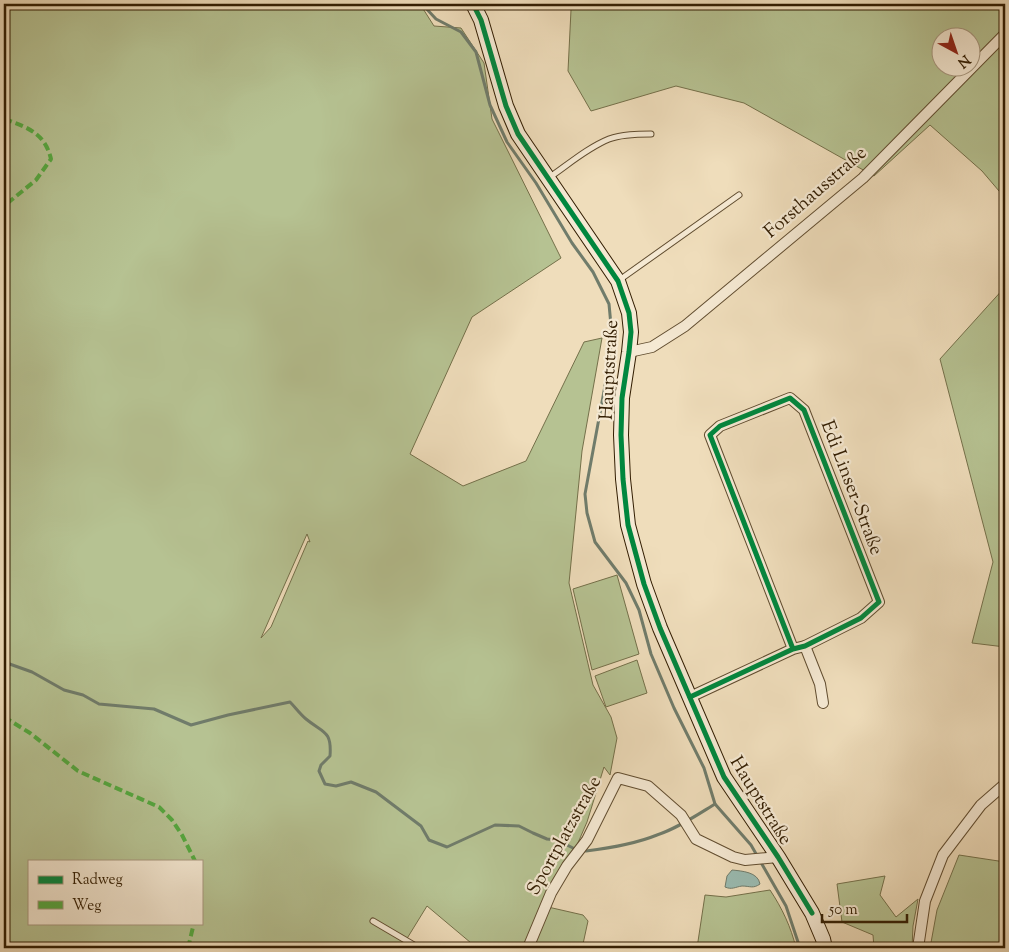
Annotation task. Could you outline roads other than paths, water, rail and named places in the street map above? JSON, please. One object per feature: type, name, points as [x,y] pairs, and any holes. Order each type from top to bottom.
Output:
[{"type":"main road","name":"Hauptstraße","points":[[473,4],[481,20],[506,106],[518,134],[618,281],[629,313],[631,332],[622,398],[621,435],[628,525],[644,584],[660,628],[724,778],[771,858],[812,913],[825,948]]},
{"type":"street","name":"Forsthausstraße","points":[[629,352],[652,347],[685,326],[863,178],[1005,34]]},
{"type":"street","name":"Edi Linser-Straße","points":[[690,698],[793,649],[805,646],[860,618],[879,602],[804,410],[790,398],[720,426],[710,435],[793,649]]},
{"type":"street","points":[[805,646],[820,684],[823,703]]},
{"type":"street","name":"Sportplatzstraße","points":[[528,948],[551,893],[567,866],[587,840],[618,778],[648,786],[681,815],[696,839],[733,858],[745,860],[771,858]]},
{"type":"street","points":[[918,948],[925,902],[943,855],[981,805],[1005,784]]},
{"type":"lane","points":[[548,179],[587,151],[610,138],[631,134],[651,134]]},
{"type":"lane","points":[[618,281],[739,195]]},
{"type":"lane","points":[[373,921],[419,948]]},
{"type":"water","points":[[732,870],[753,875],[759,880],[760,884],[753,887],[725,887],[727,876]]},
{"type":"waterway","points":[[422,4],[436,19],[461,32],[476,52],[490,105],[507,142],[536,183],[572,243],[593,272],[609,304],[612,336],[607,375],[585,494],[587,513],[595,542],[626,583],[639,610],[651,654],[674,708],[704,768],[715,804],[751,845],[786,906],[800,948]]},
{"type":"waterway","points":[[4,662],[32,672],[64,690],[83,695],[99,704],[154,709],[191,725],[290,702],[304,717],[322,730],[328,737],[330,756],[321,765],[319,771],[325,784],[336,786],[351,782],[376,792],[421,826],[429,840],[447,847],[495,825],[519,826],[573,848]]},
{"type":"waterway","points":[[586,851],[649,838],[680,825],[715,804]]}]
